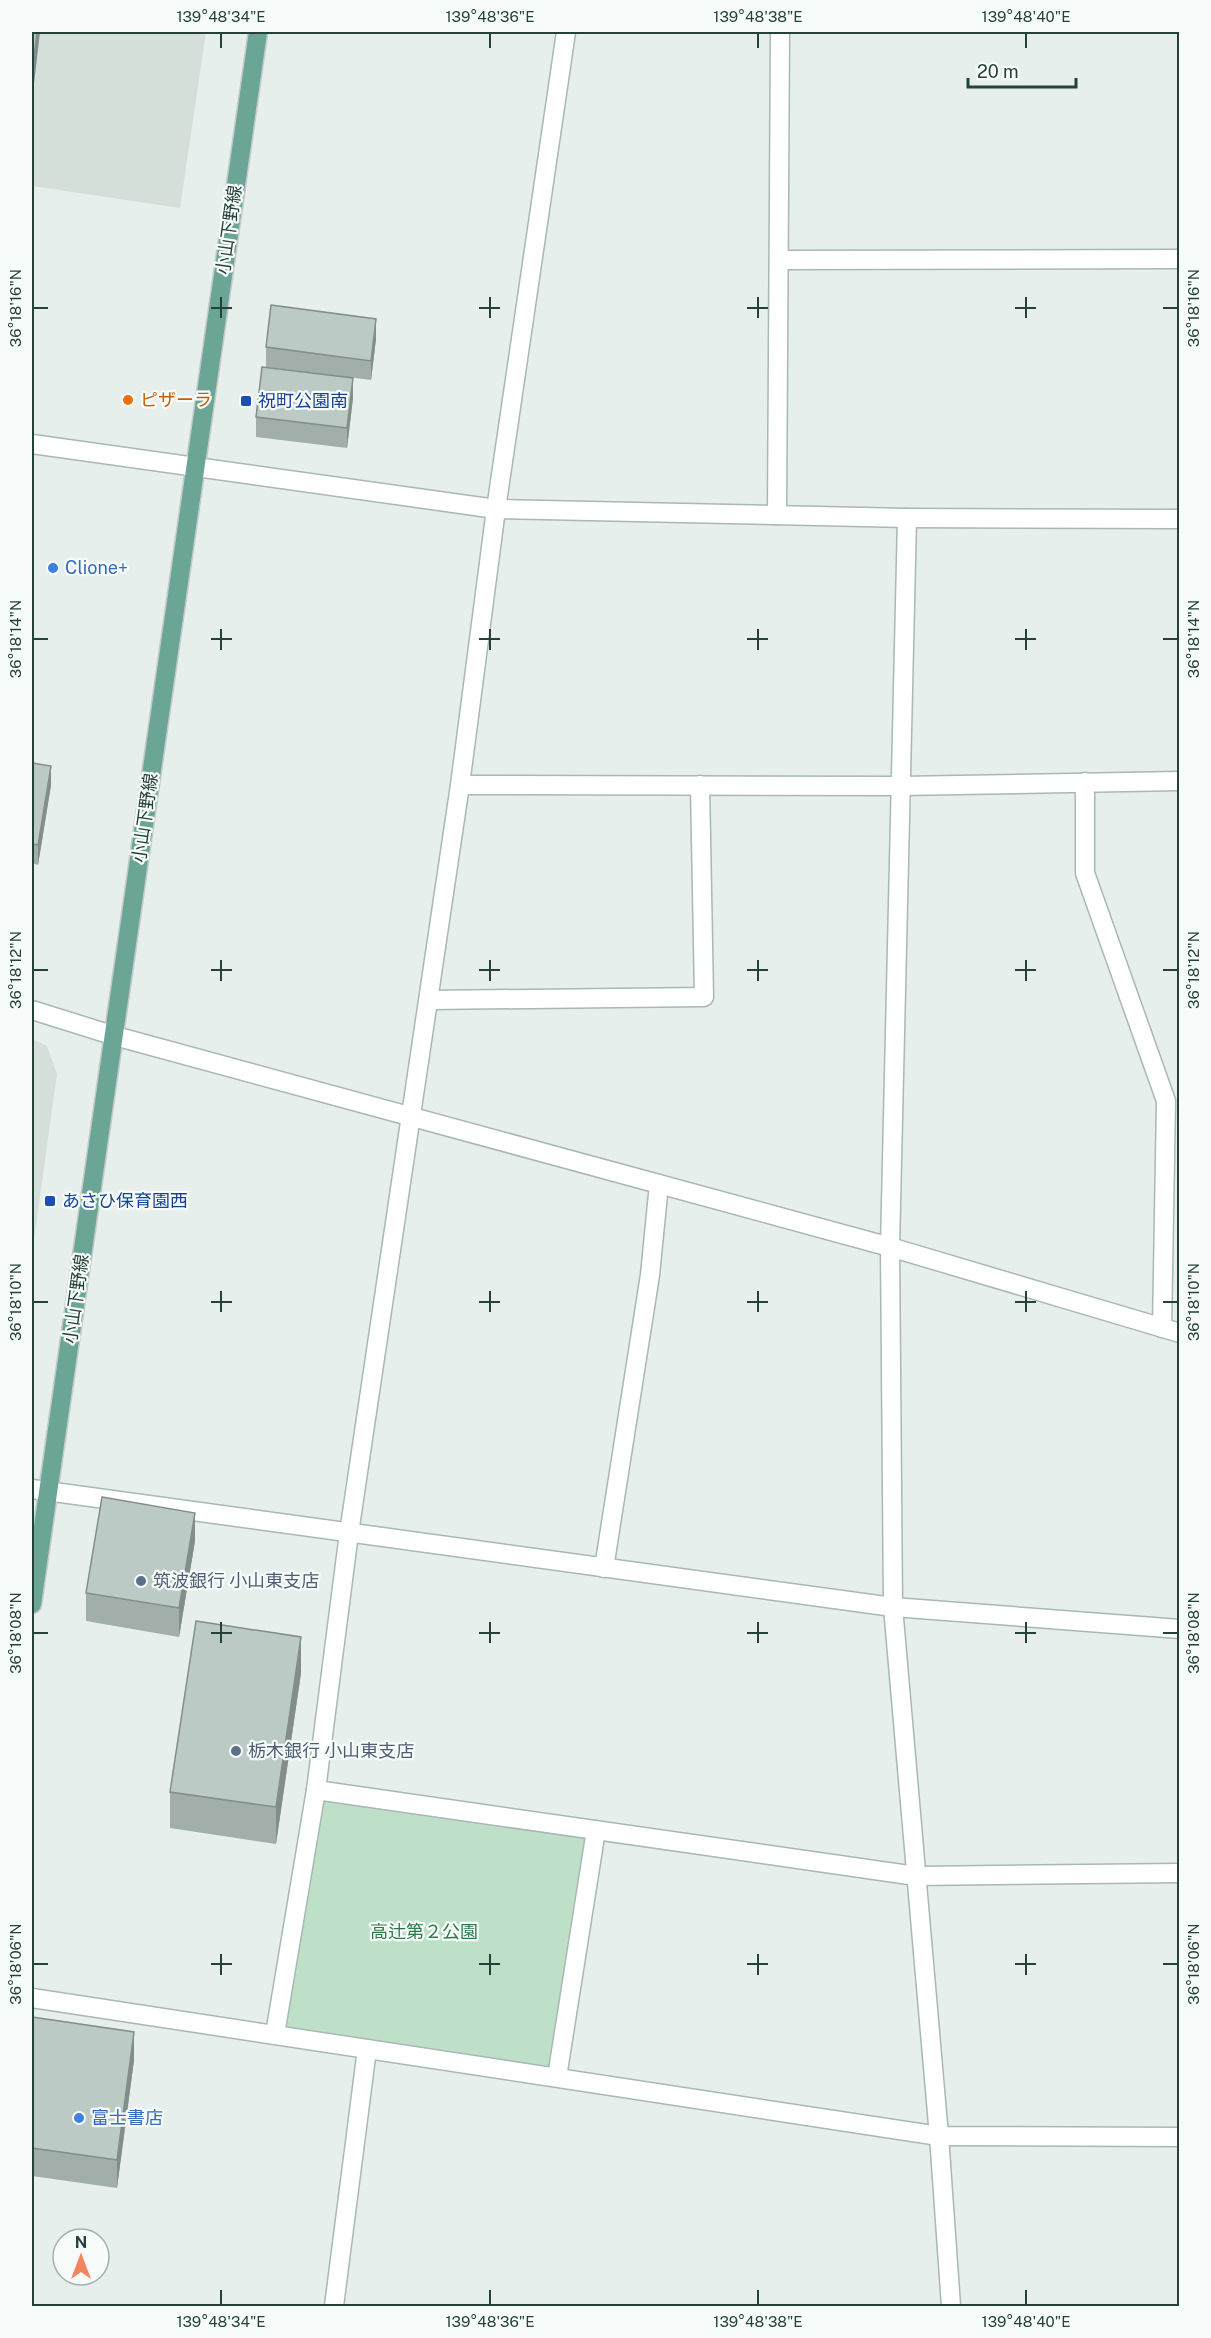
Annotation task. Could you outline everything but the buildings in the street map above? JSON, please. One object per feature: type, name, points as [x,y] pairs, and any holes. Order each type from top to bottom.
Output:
[{"type":"main road","name":"小山下野線","points":[[32,1604],[40,1491],[115,1036],[258,32]]},
{"type":"street","points":[[275,2034],[316,1790],[349,1533],[429,1000],[496,509],[566,32]]},
{"type":"street","points":[[777,515],[780,32]]},
{"type":"street","points":[[779,260],[1179,260]]},
{"type":"street","points":[[32,444],[496,509],[907,518],[1179,519]]},
{"type":"street","points":[[907,518],[890,1247],[893,1607],[939,2136],[951,2307]]},
{"type":"street","points":[[460,785],[900,786],[1179,780]]},
{"type":"street","points":[[32,1010],[115,1036],[890,1247],[1171,1330],[1166,1101],[1085,873],[1085,782]]},
{"type":"street","points":[[429,1000],[704,997],[700,785]]},
{"type":"street","points":[[604,1568],[650,1275],[658,1184]]},
{"type":"street","points":[[40,1491],[893,1607],[1179,1629]]},
{"type":"street","points":[[316,1790],[916,1876],[1179,1873]]},
{"type":"street","points":[[557,2077],[596,1830]]},
{"type":"street","points":[[32,1998],[939,2136],[1179,2137]]},
{"type":"street","points":[[334,2307],[368,2049]]},
{"type":"shaded area","points":[[32,32],[206,32],[180,208],[32,186]]},
{"type":"shaded area","points":[[32,1039],[47,1046],[57,1074],[32,1254]]},
{"type":"green space","name":"高辻第２公園","points":[[321,1797],[589,1836],[551,2071],[283,2030]]},
{"type":"place","name":"ピザーラ","points":[[128,400]]},
{"type":"place","name":"祝町公園南","points":[[246,401]]},
{"type":"place","name":"Clione+","points":[[53,568]]},
{"type":"place","name":"あさひ保育園西","points":[[50,1201]]},
{"type":"place","name":"筑波銀行 小山東支店","points":[[141,1581]]},
{"type":"place","name":"栃木銀行 小山東支店","points":[[236,1751]]},
{"type":"place","name":"富士書店","points":[[79,2118]]}]
